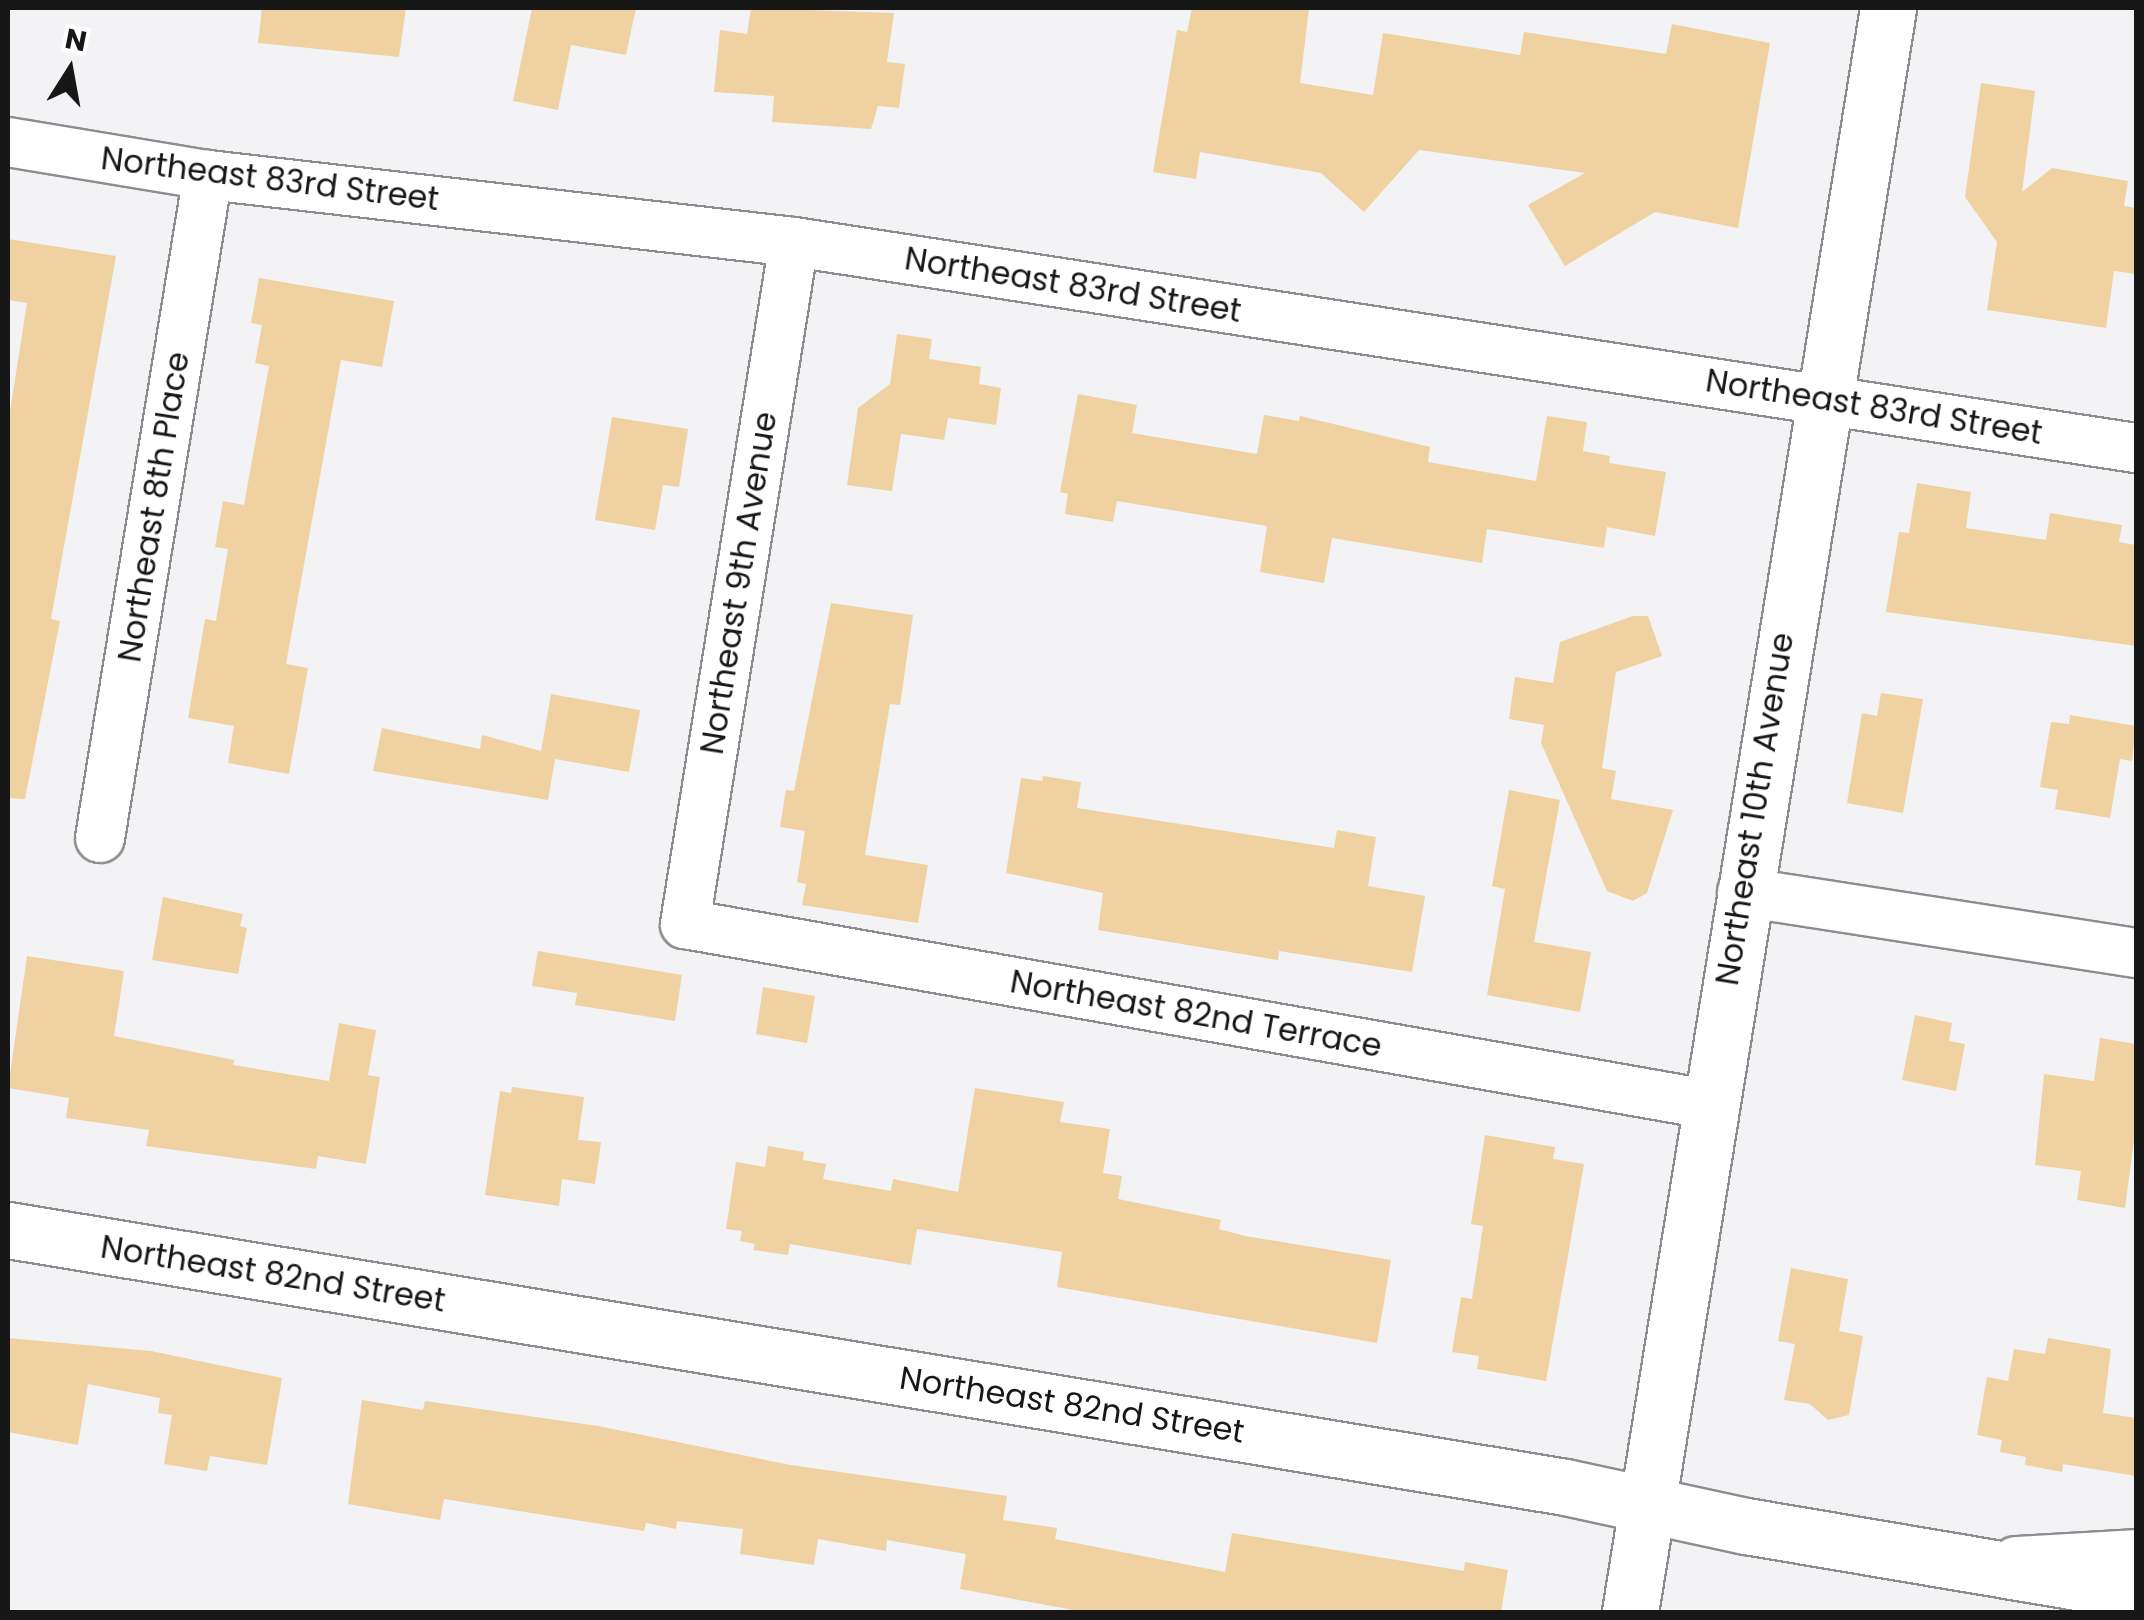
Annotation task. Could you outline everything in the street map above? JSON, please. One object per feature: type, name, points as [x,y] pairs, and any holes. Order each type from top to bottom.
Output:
[{"type":"main road","name":"Northeast 10th Avenue","points":[[1630,1612],[1707,1104],[1888,8]]},
{"type":"main road","name":"Northeast 82nd Street","points":[[8,1230],[1645,1504],[1976,1565]]},
{"type":"main road","points":[[1976,1565],[2136,1592]]},
{"type":"street","name":"Northeast 83rd Street","points":[[8,142],[208,175],[794,242],[2136,448]]},
{"type":"street","name":"Northeast 8th Place","points":[[100,838],[208,175]]},
{"type":"street","name":"Northeast 9th Avenue","points":[[684,924],[794,242]]},
{"type":"street","points":[[1742,892],[2136,953]]},
{"type":"street","name":"Northeast 82nd Terrace","points":[[684,924],[1707,1104]]},
{"type":"street","name":"Northeast 82nd Street","points":[[1976,1565],[2111,1551],[2136,1554]]},
{"type":"building","points":[[262,8],[406,8],[399,57],[258,43]]},
{"type":"building","points":[[532,8],[636,8],[626,55],[571,45],[558,110],[513,101]]},
{"type":"building","points":[[751,8],[894,13],[887,62],[905,64],[899,108],[878,106],[871,129],[772,122],[774,96],[714,92],[720,30],[747,34]]},
{"type":"building","points":[[1192,8],[1309,8],[1300,83],[1373,95],[1383,33],[1520,55],[1524,32],[1666,54],[1672,24],[1770,43],[1738,228],[1655,212],[1565,266],[1528,205],[1585,173],[1419,150],[1364,212],[1321,173],[1200,152],[1196,179],[1153,172],[1177,30],[1187,32]]},
{"type":"building","points":[[1981,83],[2035,91],[2022,192],[2052,168],[2128,181],[2124,206],[2136,208],[2136,274],[2114,271],[2106,328],[1987,310],[1997,242],[1965,197]]},
{"type":"building","points":[[8,239],[116,256],[51,619],[60,621],[25,799],[8,798],[8,424],[27,303],[8,300]]},
{"type":"building","points":[[259,278],[394,301],[382,367],[341,360],[286,664],[308,668],[289,774],[228,763],[234,726],[188,718],[205,619],[216,621],[228,549],[215,547],[223,501],[244,505],[269,366],[255,363],[262,325],[251,323]]},
{"type":"building","points":[[897,334],[932,339],[929,359],[981,367],[979,384],[1001,388],[996,425],[948,418],[944,440],[901,434],[892,491],[847,485],[858,408],[890,384]]},
{"type":"building","points":[[1078,394],[1137,405],[1132,433],[1257,454],[1264,415],[1299,421],[1300,416],[1430,447],[1428,462],[1536,481],[1547,416],[1587,422],[1583,451],[1610,456],[1609,463],[1666,472],[1655,536],[1607,527],[1604,548],[1487,529],[1482,563],[1332,538],[1324,583],[1260,572],[1267,526],[1117,501],[1113,522],[1065,514],[1068,494],[1060,492]]},
{"type":"building","points":[[612,417],[688,429],[679,487],[663,485],[655,530],[595,520]]},
{"type":"building","points":[[1917,483],[1971,492],[1966,528],[2046,540],[2050,513],[2122,525],[2119,542],[2136,545],[2136,646],[1886,612],[1899,532],[1909,533]]},
{"type":"building","points":[[831,603],[913,615],[900,705],[890,704],[865,855],[928,865],[918,923],[802,905],[806,884],[797,882],[805,831],[780,827],[786,790],[794,791]]},
{"type":"building","points":[[1633,616],[1648,616],[1662,656],[1616,672],[1602,768],[1616,771],[1611,799],[1673,810],[1647,893],[1633,901],[1607,891],[1541,743],[1544,725],[1509,719],[1515,677],[1553,683],[1560,642]]},
{"type":"building","points":[[1881,693],[1923,699],[1903,813],[1847,803],[1862,713],[1877,716]]},
{"type":"building","points":[[551,694],[640,710],[629,772],[555,759],[548,800],[373,771],[382,728],[480,749],[482,735],[541,751]]},
{"type":"building","points":[[2070,715],[2136,726],[2132,761],[2120,759],[2110,818],[2055,809],[2058,790],[2040,787],[2051,722],[2069,724]]},
{"type":"building","points":[[1043,776],[1081,782],[1077,808],[1334,848],[1337,830],[1376,837],[1368,886],[1425,896],[1412,972],[1279,951],[1278,960],[1098,930],[1103,893],[1006,873],[1021,778],[1042,781]]},
{"type":"building","points":[[1509,790],[1560,800],[1534,942],[1591,952],[1580,1012],[1487,995],[1505,889],[1492,886]]},
{"type":"building","points":[[163,897],[243,914],[240,926],[247,928],[238,974],[152,960]]},
{"type":"building","points":[[538,951],[682,975],[675,1021],[575,1005],[577,993],[532,986]]},
{"type":"building","points":[[27,956],[124,971],[114,1036],[234,1060],[233,1065],[329,1081],[339,1023],[376,1030],[368,1075],[380,1077],[366,1164],[318,1156],[316,1169],[146,1146],[149,1130],[66,1118],[69,1098],[8,1088]]},
{"type":"building","points":[[763,987],[815,996],[807,1043],[756,1034]]},
{"type":"building","points":[[1915,1015],[1952,1023],[1949,1041],[1965,1044],[1956,1091],[1902,1080]]},
{"type":"building","points":[[2100,1038],[2136,1044],[2136,1125],[2125,1208],[2077,1200],[2081,1171],[2035,1165],[2044,1074],[2094,1081]]},
{"type":"building","points":[[512,1087],[584,1097],[578,1140],[601,1142],[595,1184],[562,1179],[559,1206],[485,1195],[500,1091],[511,1093]]},
{"type":"building","points":[[975,1088],[1064,1102],[1060,1122],[1110,1129],[1103,1173],[1122,1176],[1118,1199],[1221,1220],[1219,1229],[1245,1236],[1391,1260],[1377,1343],[1057,1287],[1062,1252],[917,1229],[911,1265],[790,1244],[788,1255],[753,1250],[755,1244],[740,1241],[742,1231],[726,1229],[736,1162],[765,1167],[768,1146],[804,1152],[803,1160],[826,1164],[823,1179],[891,1191],[893,1179],[958,1192]]},
{"type":"building","points":[[1485,1135],[1555,1147],[1553,1159],[1584,1164],[1546,1381],[1477,1369],[1479,1356],[1452,1352],[1461,1297],[1472,1299],[1483,1226],[1471,1224]]},
{"type":"building","points":[[1791,1268],[1848,1279],[1839,1331],[1863,1336],[1849,1415],[1828,1420],[1810,1404],[1784,1400],[1795,1344],[1778,1341]]},
{"type":"building","points":[[8,1338],[151,1351],[282,1378],[267,1465],[210,1456],[207,1471],[164,1464],[172,1415],[158,1413],[160,1398],[88,1384],[78,1445],[8,1432]]},
{"type":"building","points":[[2048,1338],[2111,1349],[2103,1413],[2136,1418],[2136,1476],[2063,1464],[2062,1472],[2025,1465],[2026,1457],[2000,1452],[2002,1440],[1977,1435],[1987,1377],[2008,1381],[2014,1349],[2045,1354]]},
{"type":"building","points":[[362,1400],[423,1410],[425,1401],[598,1426],[791,1465],[1007,1496],[1003,1520],[1057,1528],[1055,1539],[1225,1572],[1232,1533],[1464,1571],[1465,1562],[1508,1570],[1501,1612],[1084,1612],[960,1589],[966,1554],[887,1540],[886,1551],[818,1539],[814,1565],[740,1554],[743,1529],[677,1521],[676,1529],[646,1523],[644,1531],[444,1499],[440,1520],[348,1504]]}]
